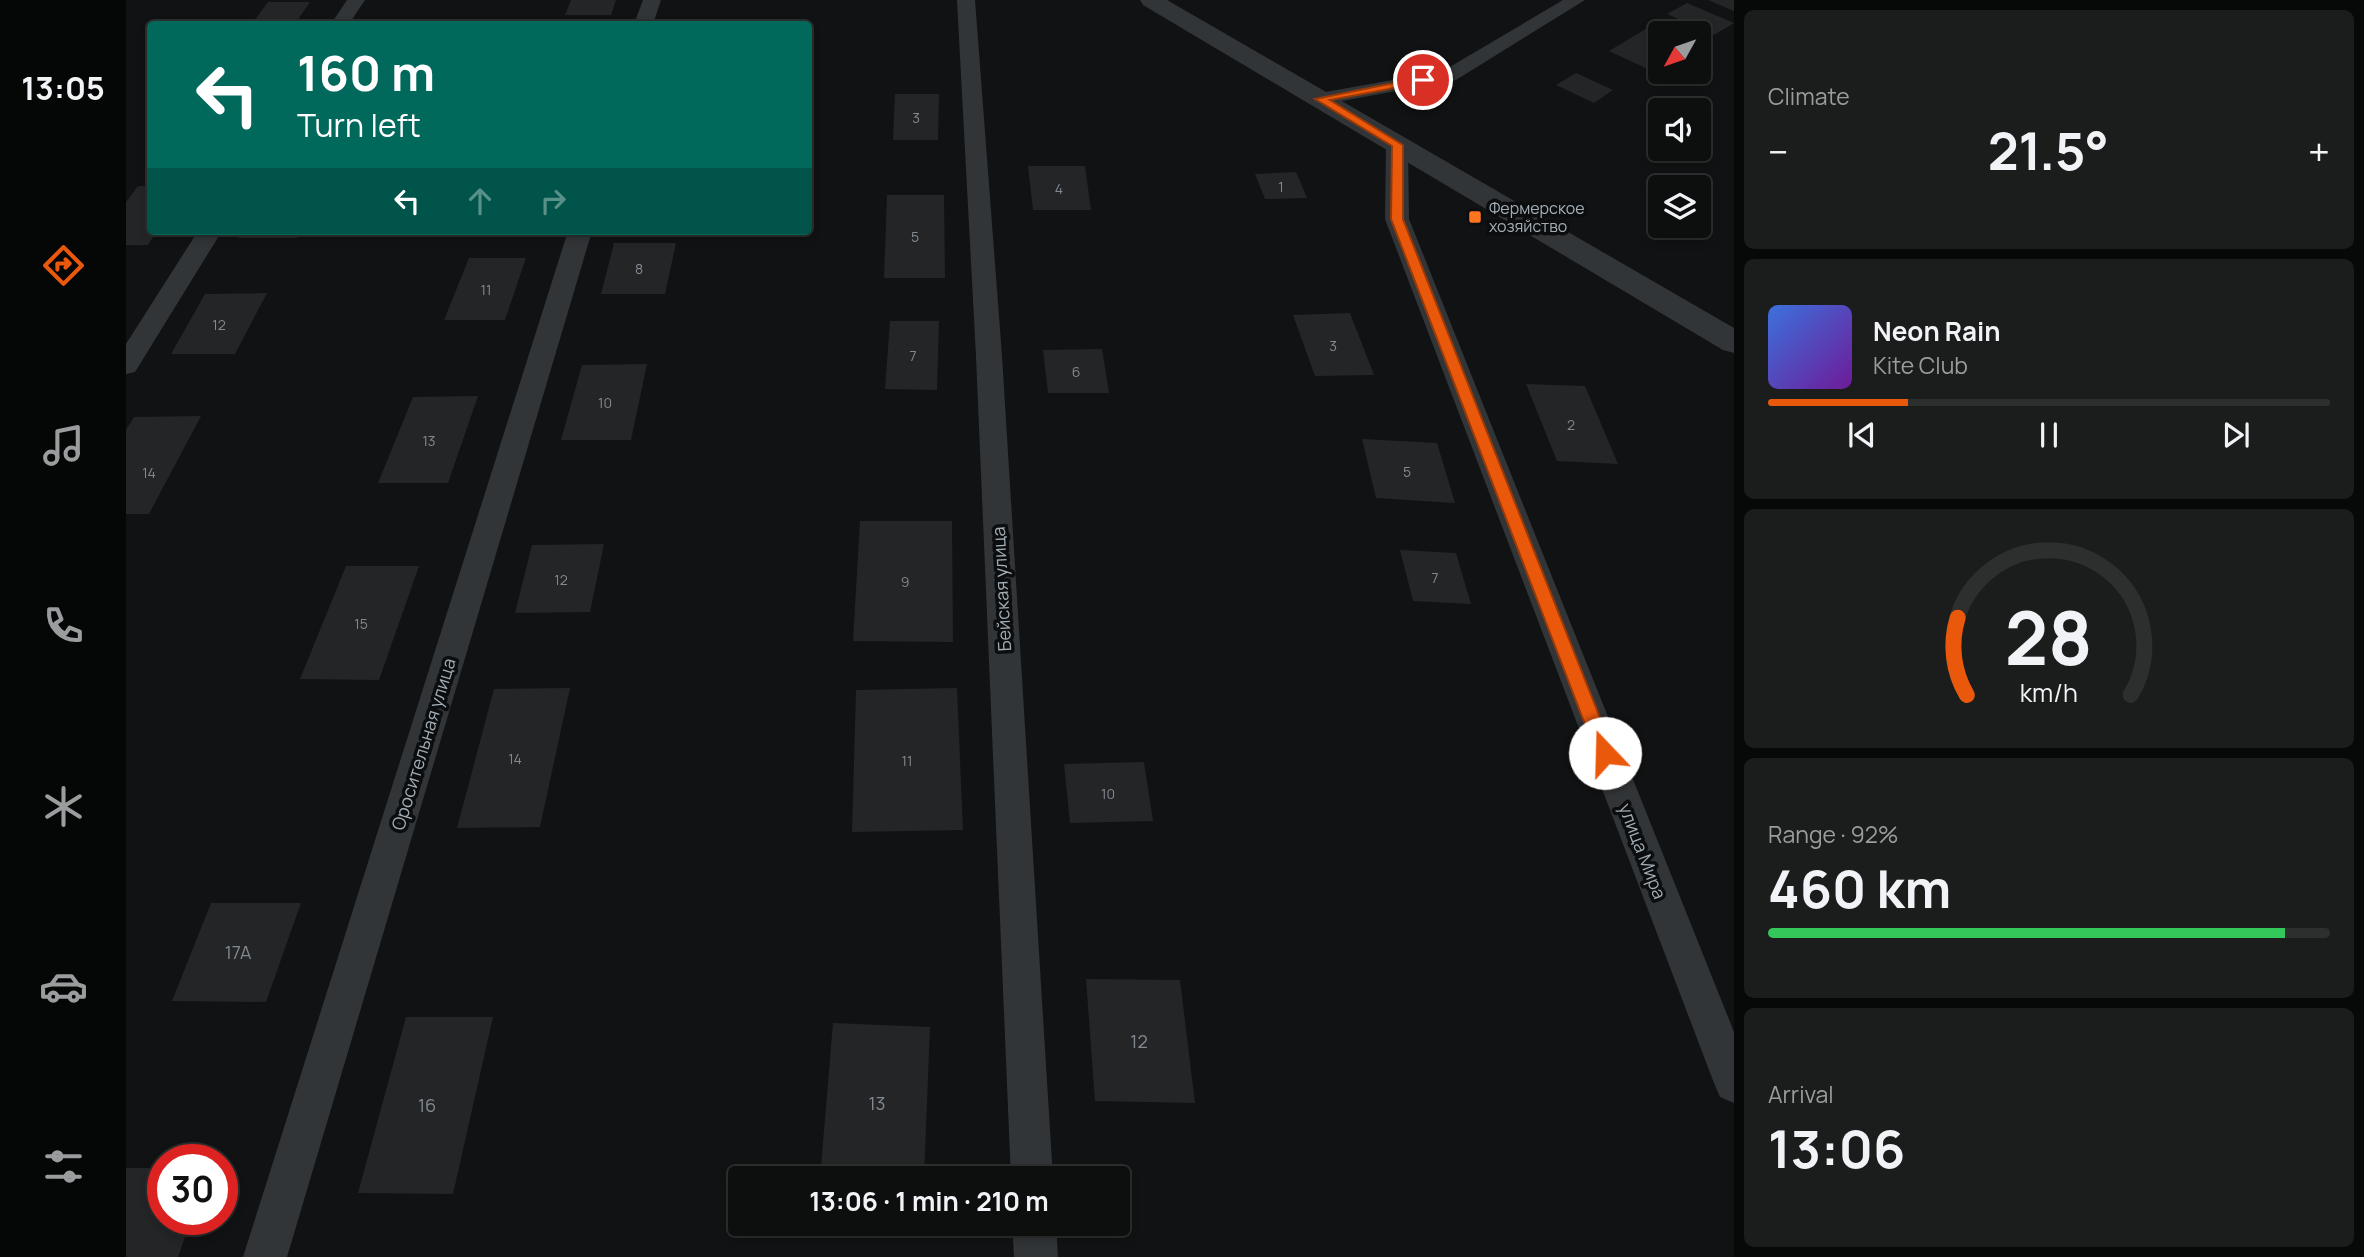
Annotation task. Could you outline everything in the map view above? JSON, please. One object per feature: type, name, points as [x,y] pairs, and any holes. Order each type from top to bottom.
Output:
[{"type":"street","points":[[342,21],[356,0]]},
{"type":"street","points":[[645,21],[652,0]]},
{"type":"street","name":"Бейская улица","points":[[966,0],[990,370],[1031,1166]]},
{"type":"street","points":[[1151,0],[1734,342]]},
{"type":"street","points":[[1320,99],[1449,75],[1576,0]]},
{"type":"street","name":"улица Мира","points":[[1397,145],[1397,219],[1734,1083]]},
{"type":"street","points":[[126,365],[208,235]]},
{"type":"street","name":"Оросительная улица","points":[[265,1257],[579,235]]},
{"type":"street","points":[[1035,1236],[1036,1257]]},
{"type":"building","points":[[571,0],[616,0],[611,15],[565,15]]},
{"type":"building","points":[[1708,0],[1734,0],[1734,11]]},
{"type":"building","points":[[268,2],[310,2],[297,21],[254,21]]},
{"type":"building","points":[[1687,3],[1734,23],[1714,35],[1712,21],[1683,21],[1667,14]]},
{"type":"building","points":[[366,19],[413,19],[412,21],[365,21]]},
{"type":"building","points":[[1648,28],[1648,69],[1609,51]]},
{"type":"building","points":[[1576,73],[1613,90],[1594,103],[1556,85]]},
{"type":"building","points":[[895,94],[939,94],[938,140],[893,140]]},
{"type":"building","points":[[1028,166],[1085,166],[1091,210],[1033,210]]},
{"type":"building","points":[[1296,172],[1307,198],[1265,199],[1255,174]]},
{"type":"building","points":[[138,186],[147,186],[147,235],[154,235],[148,245],[126,245],[126,202]]},
{"type":"building","points":[[887,195],[944,195],[945,278],[884,278]]},
{"type":"building","points":[[240,235],[298,235],[297,238],[238,238]]},
{"type":"building","points":[[614,243],[676,243],[665,294],[601,294]]},
{"type":"building","points":[[469,258],[526,258],[505,320],[444,320]]},
{"type":"building","points":[[267,293],[235,354],[171,354],[205,294]]},
{"type":"building","points":[[1350,313],[1374,375],[1315,376],[1293,315]]},
{"type":"building","points":[[890,321],[939,321],[937,390],[885,389]]},
{"type":"building","points":[[1102,349],[1109,393],[1048,393],[1043,350]]},
{"type":"building","points":[[647,364],[631,440],[561,440],[582,365]]},
{"type":"building","points":[[1526,384],[1585,386],[1618,464],[1557,461]]},
{"type":"building","points":[[478,396],[448,483],[378,483],[413,397]]},
{"type":"building","points":[[201,416],[149,514],[126,514],[126,430],[134,417]]},
{"type":"building","points":[[1362,439],[1437,443],[1455,503],[1376,498]]},
{"type":"building","points":[[860,521],[952,521],[953,642],[853,641]]},
{"type":"building","points":[[604,544],[590,612],[515,613],[532,545]]},
{"type":"building","points":[[1400,550],[1456,553],[1471,604],[1413,601]]},
{"type":"building","points":[[346,566],[419,566],[379,680],[300,679]]},
{"type":"building","points":[[570,688],[540,827],[457,828],[494,689]]},
{"type":"building","points":[[957,688],[963,830],[852,832],[856,690]]},
{"type":"building","points":[[1144,762],[1153,821],[1070,823],[1064,764]]},
{"type":"building","points":[[211,903],[301,903],[266,1002],[172,1001]]},
{"type":"building","points":[[1086,979],[1180,980],[1195,1103],[1095,1101]]},
{"type":"building","points":[[406,1017],[493,1017],[453,1194],[358,1193]]},
{"type":"building","points":[[833,1023],[930,1027],[924,1166],[821,1166]]},
{"type":"building","points":[[126,1168],[147,1168],[147,1235],[186,1235],[178,1257],[126,1257]]},
{"type":"place","name":"Фермерское хозяйство","points":[[1475,217]]},
{"type":"route","points":[[1423,80],[1320,99],[1397,145],[1397,219],[1605,753]]}]
